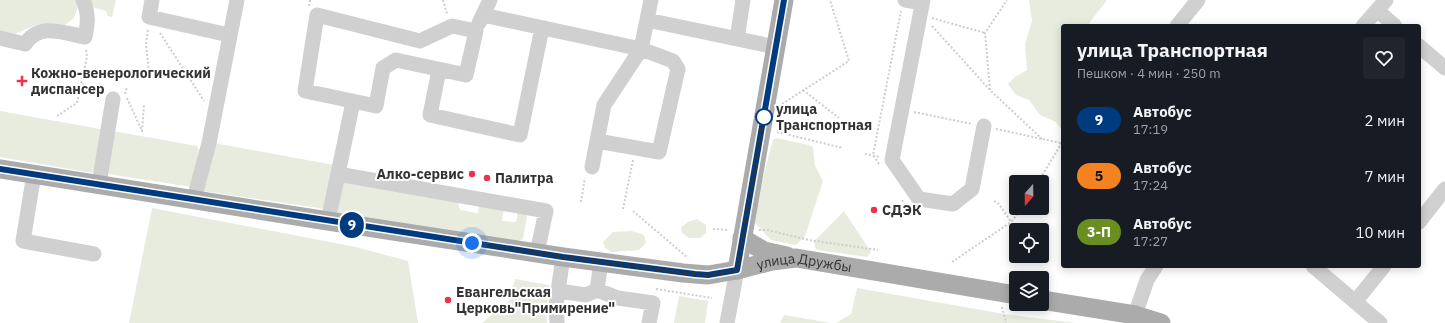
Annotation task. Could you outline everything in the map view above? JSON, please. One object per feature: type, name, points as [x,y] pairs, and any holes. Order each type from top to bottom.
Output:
[{"type":"main road","points":[[737,270],[784,0]]},
{"type":"main road","name":"улица Дружбы","points":[[0,169],[328,221],[601,262],[708,275],[737,270],[772,260],[796,258],[1009,294]]},
{"type":"main road","points":[[743,235],[764,251],[796,258]]},
{"type":"main road","points":[[1049,301],[1135,315],[1161,323]]},
{"type":"street","points":[[0,38],[25,44],[30,36],[45,30],[84,37],[88,20],[87,10],[83,0]]},
{"type":"street","points":[[152,0],[149,17],[229,35]]},
{"type":"street","points":[[194,199],[214,117],[237,0]]},
{"type":"street","points":[[476,31],[452,26],[420,41],[317,16],[304,91],[376,106],[383,68],[396,60],[466,75],[476,31],[490,0]]},
{"type":"street","points":[[592,167],[604,104],[641,49],[651,0]]},
{"type":"street","points":[[737,39],[743,0]]},
{"type":"street","points":[[1179,24],[1198,0]]},
{"type":"street","points":[[903,4],[922,6],[892,160],[919,199],[953,204],[972,189],[984,126]]},
{"type":"street","points":[[1365,24],[1381,5],[1394,24]]},
{"type":"street","points":[[483,15],[641,49],[673,61],[678,69],[660,152],[597,140]]},
{"type":"street","points":[[647,20],[776,47]]},
{"type":"street","points":[[439,70],[430,115],[520,135],[542,28]]},
{"type":"street","points":[[1421,48],[1445,68]]},
{"type":"street","points":[[98,184],[116,95]]},
{"type":"street","points":[[328,221],[353,102]]},
{"type":"street","points":[[34,174],[23,241],[94,254]]},
{"type":"street","points":[[338,174],[546,211],[537,252]]},
{"type":"street","points":[[1421,219],[1445,189]]},
{"type":"street","points":[[557,323],[556,305],[563,257]]},
{"type":"street","points":[[597,290],[601,262]]},
{"type":"street","points":[[1135,315],[1147,280],[1155,268]]},
{"type":"street","points":[[1315,268],[1380,323]]},
{"type":"street","points":[[1355,302],[1382,268]]},
{"type":"street","points":[[727,323],[737,270]]},
{"type":"street","points":[[559,291],[586,294],[597,290],[618,298],[653,303],[649,323]]},
{"type":"path","points":[[781,110],[782,103],[849,61],[830,0]]},
{"type":"path","points":[[990,90],[985,33],[1007,0]]},
{"type":"path","points":[[882,168],[874,156],[903,4]]},
{"type":"path","points":[[922,6],[985,33]]},
{"type":"path","points":[[922,6],[990,90],[1042,139]]},
{"type":"path","points":[[149,17],[146,44],[149,73]]},
{"type":"path","points":[[149,17],[214,117]]},
{"type":"path","points":[[57,116],[77,103],[87,57],[84,37]]},
{"type":"path","points":[[81,84],[116,95],[142,131],[144,105]]},
{"type":"path","points":[[116,95],[127,87]]},
{"type":"path","points":[[803,90],[839,118]]},
{"type":"path","points":[[778,125],[776,132],[843,148]]},
{"type":"path","points":[[1042,175],[1061,144]]},
{"type":"path","points":[[623,210],[635,148]]},
{"type":"path","points":[[581,202],[587,168],[592,167]]},
{"type":"path","points":[[899,194],[907,208],[915,209]]},
{"type":"path","points":[[994,201],[999,204],[1011,222]]},
{"type":"path","points":[[633,211],[690,260]]},
{"type":"path","points":[[952,262],[1011,222],[1016,215]]},
{"type":"path","points":[[713,229],[743,235],[767,230],[809,240],[878,250]]},
{"type":"shaded area","points":[[0,0],[77,0],[79,4],[74,18],[61,28],[39,24],[14,34],[0,31]]},
{"type":"shaded area","points":[[86,0],[116,0],[112,17],[108,16],[106,11],[89,6]]},
{"type":"shaded area","points":[[1029,0],[1107,0],[1089,24],[1061,24],[1061,128],[1056,122],[1040,115],[1029,100],[1016,95],[1008,84],[1015,77],[1027,70],[1025,44],[1032,21]]},
{"type":"shaded area","points":[[0,111],[100,129],[104,135],[96,169],[92,173],[0,157]]},
{"type":"shaded area","points":[[113,131],[197,146],[199,150],[191,187],[109,174],[104,171]]},
{"type":"shaded area","points":[[776,138],[813,147],[815,166],[823,181],[805,236],[796,245],[771,240],[754,222],[760,189],[773,140]]},
{"type":"shaded area","points":[[214,143],[334,165],[325,209],[203,191]]},
{"type":"shaded area","points":[[347,180],[457,199],[460,210],[478,213],[479,205],[504,208],[502,221],[516,222],[518,210],[524,210],[527,216],[523,239],[517,242],[338,214],[335,207],[341,184]]},
{"type":"shaded area","points":[[152,208],[356,247],[408,261],[418,323],[129,323]]},
{"type":"shaded area","points":[[844,211],[871,252],[867,257],[817,250],[815,247],[814,241]]},
{"type":"shaded area","points":[[697,219],[706,225],[706,233],[700,238],[689,238],[682,233],[681,227],[688,222]]},
{"type":"shaded area","points":[[632,231],[644,235],[646,243],[639,250],[612,252],[605,248],[603,242],[613,232]]},
{"type":"shaded area","points":[[515,279],[549,285],[546,309],[547,323],[482,323],[510,300]]},
{"type":"shaded area","points":[[857,288],[1004,314],[1076,323],[836,323],[851,314]]},
{"type":"shaded area","points":[[679,296],[708,301],[705,323],[674,323]]},
{"type":"shaded area","points":[[784,315],[831,323],[780,323]]},
{"type":"bus line","name":"9","points":[[0,169],[563,257],[708,275],[737,270],[784,0]]},
{"type":"place","name":"Кожно-венерологический диспансер","points":[[22,81]]},
{"type":"place","name":"улица Транспортная","points":[[764,117]]},
{"type":"place","name":"Алко-сервис","points":[[472,174]]},
{"type":"place","name":"Палитра","points":[[487,178]]},
{"type":"place","name":"СДЭК","points":[[874,210]]},
{"type":"place","name":"Евангельская Церковь\"Примирение\"","points":[[448,300]]},
{"type":"route","points":[[472,243],[683,273],[708,275],[737,270],[764,117]]}]
